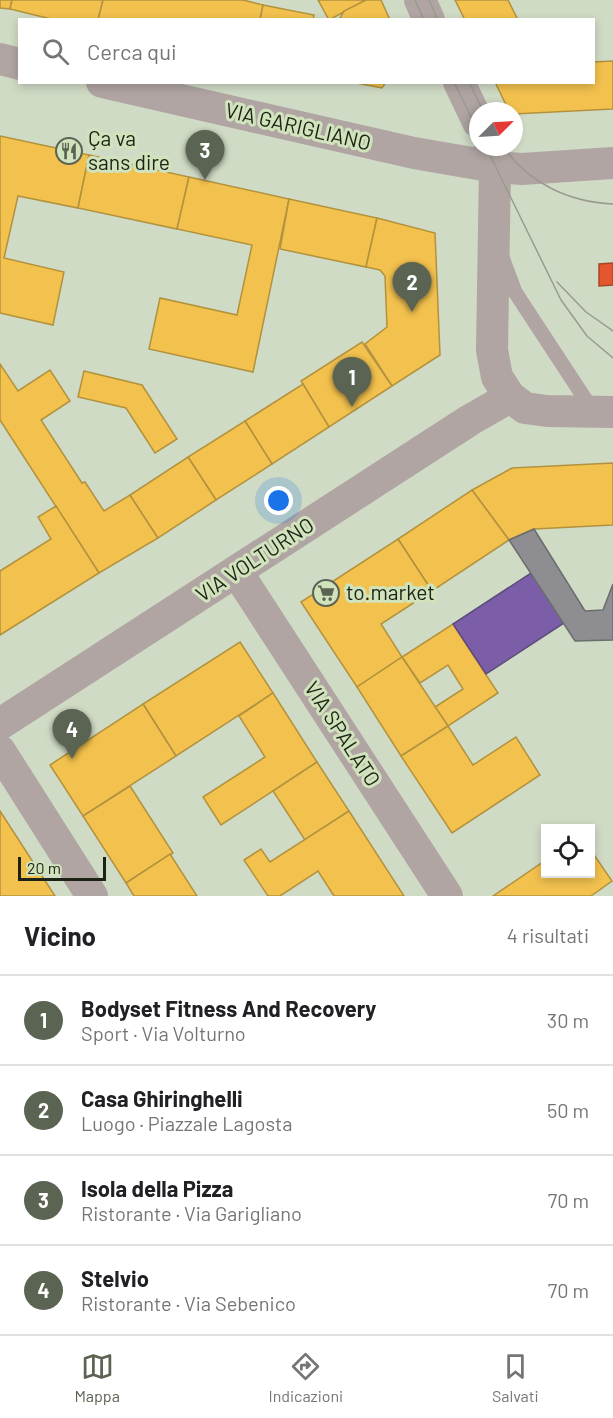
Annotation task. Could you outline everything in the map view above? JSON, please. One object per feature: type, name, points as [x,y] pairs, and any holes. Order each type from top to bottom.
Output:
[{"type":"street","points":[[420,0],[428,18]]},
{"type":"street","points":[[0,59],[18,64]]},
{"type":"street","name":"VIA GARIGLIANO","points":[[111,84],[414,153],[493,157],[522,169],[613,163]]},
{"type":"street","points":[[460,84],[469,103]]},
{"type":"street","points":[[493,157],[495,240],[492,351],[497,377],[510,397],[525,408],[603,412]]},
{"type":"street","name":"VIA VOLTURNO","points":[[0,724],[510,397]]},
{"type":"street","name":"VIA SPALATO","points":[[237,572],[447,896]]},
{"type":"street","points":[[0,751],[92,896]]},
{"type":"lane","points":[[495,240],[515,292],[603,412]]},
{"type":"building: Abitazioni","points":[[0,0],[12,0],[10,9],[0,8]]},
{"type":"building: Abitazioni","points":[[12,0],[103,0],[98,18],[47,18],[10,9]]},
{"type":"building: Abitazioni","points":[[103,0],[243,0],[263,5],[260,18],[98,18]]},
{"type":"building: Abitazioni","points":[[318,0],[366,0],[333,18],[328,18]]},
{"type":"building: Abitazioni","points":[[366,0],[381,0],[389,18],[340,18],[344,11]]},
{"type":"building: Abitazioni","points":[[455,0],[508,0],[517,18],[464,18]]},
{"type":"building: Abitazioni","points":[[263,5],[314,15],[313,18],[260,18]]},
{"type":"building: Abitazioni","points":[[613,61],[613,109],[523,114],[523,102],[505,102],[496,84],[595,84],[595,62]]},
{"type":"building: Abitazioni","points":[[361,84],[385,84],[382,88]]},
{"type":"building: Abitazioni","points":[[0,136],[89,155],[78,208],[18,196],[4,258],[64,272],[53,325],[0,313]]},
{"type":"building: Abitazioni","points":[[89,155],[189,177],[177,229],[78,208]]},
{"type":"building: Abitazioni","points":[[189,177],[289,199],[253,372],[149,349],[160,298],[237,315],[252,245],[177,229]]},
{"type":"building: Abitazioni","points":[[289,199],[377,218],[366,267],[280,249]]},
{"type":"building: Abitazioni","points":[[377,218],[435,233],[440,355],[392,386],[365,344],[387,327],[385,276],[380,270],[366,267]]},
{"type":"building: Abitazioni","points":[[362,342],[392,386],[329,427],[301,381]]},
{"type":"building: Abitazioni","points":[[0,364],[18,391],[50,370],[70,401],[41,420],[82,483],[85,482],[104,511],[130,495],[158,538],[99,573],[0,420]]},
{"type":"building: Abitazioni","points":[[84,371],[142,385],[177,439],[155,453],[126,408],[78,397]]},
{"type":"building: Abitazioni","points":[[303,384],[329,427],[272,464],[245,421]]},
{"type":"building: Abitazioni","points":[[245,421],[272,464],[216,500],[188,457]]},
{"type":"building: Abitazioni","points":[[188,457],[216,500],[158,538],[130,495]]},
{"type":"building: Abitazioni","points":[[613,463],[613,525],[534,529],[509,540],[472,490],[512,468]]},
{"type":"building: Abitazioni","points":[[472,490],[509,540],[432,591],[398,539]]},
{"type":"building: Abitazioni","points":[[56,506],[99,573],[0,635],[0,571],[51,539],[38,517]]},
{"type":"building: Abitazioni","points":[[398,539],[432,591],[381,624],[402,657],[357,687],[301,602]]},
{"type":"building: Abitazioni","points":[[453,624],[498,693],[448,726],[435,707],[463,689],[448,665],[420,683],[402,657]]},
{"type":"building: Abitazioni","points":[[240,642],[273,693],[176,756],[143,704]]},
{"type":"building: Abitazioni","points":[[402,657],[448,726],[401,756],[357,687]]},
{"type":"building: Abitazioni","points":[[273,693],[317,762],[221,825],[203,797],[265,757],[239,716]]},
{"type":"building: Abitazioni","points":[[143,704],[176,756],[83,816],[50,765]]},
{"type":"building: Abitazioni","points":[[448,726],[473,765],[516,737],[540,775],[452,833],[401,756]]},
{"type":"building: Abitazioni","points":[[317,762],[349,811],[305,840],[273,791]]},
{"type":"building: Abitazioni","points":[[130,786],[173,853],[126,883],[83,816]]},
{"type":"building: Abitazioni","points":[[0,811],[55,896],[0,896]]},
{"type":"building: Abitazioni","points":[[349,811],[404,896],[334,896],[318,871],[280,896],[268,896],[244,860],[261,849],[270,862]]},
{"type":"building: Abitazioni","points":[[170,854],[197,896],[134,896],[126,883]]},
{"type":"building: Abitazioni","points":[[595,856],[612,881],[591,896],[493,896],[541,863],[541,878],[595,878]]},
{"type":"building: Negozi","points":[[613,263],[613,285],[599,286],[599,264]]},
{"type":"building: Uffici","points":[[531,573],[564,623],[486,674],[453,624]]},
{"type":"building: Industria","points":[[534,529],[585,611],[603,610],[613,584],[613,640],[575,641],[509,540]]},
{"type":"tram line","points":[[415,0],[423,18]]},
{"type":"tram line","points":[[429,0],[437,18]]},
{"type":"tram line","points":[[455,84],[469,113]]},
{"type":"tram line","points":[[470,84],[479,102]]},
{"type":"tram line","points":[[490,156],[561,300],[587,336],[613,358]]},
{"type":"tram line","points":[[510,156],[537,180],[565,195],[613,204]]},
{"type":"tram line","points":[[557,282],[586,312],[613,331]]},
{"type":"place","name":"Ça va sans dire","points":[[69,151]]},
{"type":"place","name":"Isola della Pizza","points":[[205,180]]},
{"type":"place","name":"Casa Ghiringhelli","points":[[412,312]]},
{"type":"place","name":"Bodyset Fitness And Recovery","points":[[352,407]]},
{"type":"place","name":"to.market","points":[[326,593]]},
{"type":"place","name":"Stelvio","points":[[72,759]]}]
